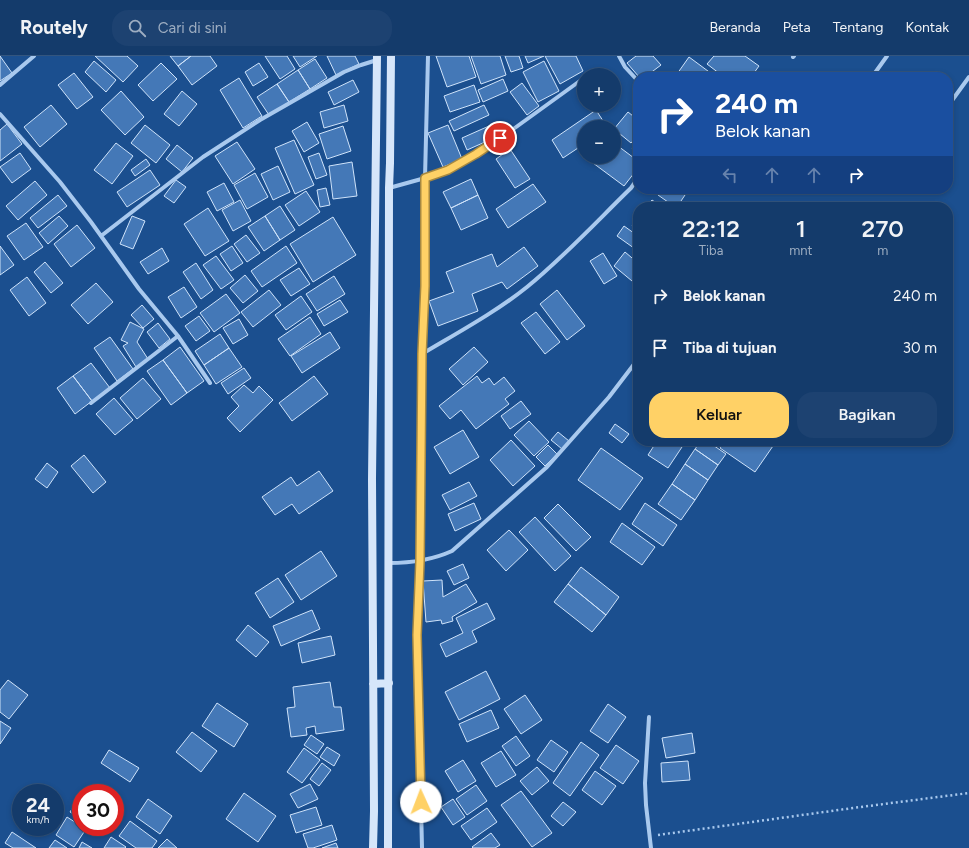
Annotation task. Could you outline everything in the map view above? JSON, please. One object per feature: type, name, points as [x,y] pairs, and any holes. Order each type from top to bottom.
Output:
[{"type":"main road","points":[[388,848],[389,683],[393,563],[389,243],[391,56]]},
{"type":"main road","points":[[373,848],[372,479],[375,243],[375,60]]},
{"type":"main road","points":[[375,243],[389,243]]},
{"type":"main road","points":[[373,684],[389,683]]},
{"type":"main road","points":[[374,811],[389,813]]},
{"type":"street","points":[[0,85],[34,56]]},
{"type":"street","points":[[422,848],[417,635],[420,561],[422,354],[425,286],[425,178],[428,56]]},
{"type":"street","points":[[619,56],[625,67],[633,76]]},
{"type":"street","points":[[876,72],[887,56]]},
{"type":"street","points":[[101,236],[203,157],[260,120],[344,72],[375,60]]},
{"type":"street","points":[[953,99],[969,77]]},
{"type":"street","points":[[389,188],[448,170],[476,154],[512,130],[577,83]]},
{"type":"street","points":[[0,114],[60,182],[139,289],[178,336],[210,383]]},
{"type":"street","points":[[422,354],[489,313],[527,287],[568,250],[633,185]]},
{"type":"street","points":[[91,403],[178,336]]},
{"type":"street","points":[[393,563],[420,561],[452,551],[547,467],[609,397],[633,366]]},
{"type":"street","points":[[649,717],[645,783],[651,848]]},
{"type":"path","points":[[650,836],[969,793]]},
{"type":"building","points":[[0,56],[12,73],[0,81]]},
{"type":"building","points":[[95,56],[127,56],[138,66],[123,82]]},
{"type":"building","points":[[170,56],[191,56],[178,66]]},
{"type":"building","points":[[191,56],[210,56],[217,66],[192,85],[178,66]]},
{"type":"building","points":[[265,56],[287,56],[295,69],[280,79]]},
{"type":"building","points":[[293,56],[317,56],[300,67]]},
{"type":"building","points":[[327,56],[355,56],[359,64],[336,75]]},
{"type":"building","points":[[436,56],[469,56],[476,77],[447,87]]},
{"type":"building","points":[[471,56],[500,56],[506,75],[481,84]]},
{"type":"building","points":[[505,56],[519,56],[523,68],[511,72]]},
{"type":"building","points":[[525,56],[544,56],[528,63]]},
{"type":"building","points":[[545,56],[576,56],[582,68],[577,68],[577,74],[560,84]]},
{"type":"building","points":[[636,56],[653,56],[661,65],[652,72],[635,72],[627,63]]},
{"type":"building","points":[[714,56],[745,56],[759,66],[755,72],[717,72],[707,64]]},
{"type":"building","points":[[689,57],[709,72],[678,72]]},
{"type":"building","points":[[315,59],[327,78],[310,89],[298,70]]},
{"type":"building","points":[[94,61],[116,80],[106,92],[85,72]]},
{"type":"building","points":[[544,61],[559,91],[538,102],[523,72]]},
{"type":"building","points":[[161,63],[177,79],[153,101],[138,85]]},
{"type":"building","points":[[259,63],[268,77],[253,86],[245,72]]},
{"type":"building","points":[[298,70],[310,89],[289,102],[277,84]]},
{"type":"building","points":[[74,73],[93,97],[77,109],[58,85]]},
{"type":"building","points":[[239,78],[262,116],[243,128],[220,90]]},
{"type":"building","points":[[503,79],[508,91],[483,102],[478,90]]},
{"type":"building","points":[[353,80],[359,92],[334,105],[328,92]]},
{"type":"building","points":[[522,83],[539,106],[527,115],[510,92]]},
{"type":"building","points":[[277,84],[289,102],[269,115],[257,97]]},
{"type":"building","points":[[474,85],[480,102],[450,112],[444,96]]},
{"type":"building","points":[[121,91],[144,117],[125,135],[101,110]]},
{"type":"building","points":[[182,91],[197,104],[179,126],[164,114]]},
{"type":"building","points":[[51,105],[67,124],[40,147],[24,127]]},
{"type":"building","points":[[344,105],[348,121],[324,128],[320,112]]},
{"type":"building","points":[[484,105],[489,115],[454,131],[449,121]]},
{"type":"building","points":[[593,112],[597,112],[602,120],[581,120]]},
{"type":"building","points":[[628,112],[633,116],[633,141],[631,143],[621,135],[621,120]]},
{"type":"building","points":[[307,122],[319,143],[304,152],[292,131]]},
{"type":"building","points":[[498,122],[503,134],[467,150],[462,138]]},
{"type":"building","points":[[577,123],[577,149],[563,158],[552,140]]},
{"type":"building","points":[[7,124],[22,144],[0,161],[0,130]]},
{"type":"building","points":[[145,125],[170,145],[156,163],[131,143]]},
{"type":"building","points":[[448,125],[462,159],[443,167],[428,133]]},
{"type":"building","points":[[343,126],[351,151],[327,159],[319,134]]},
{"type":"building","points":[[294,140],[314,185],[295,194],[275,148]]},
{"type":"building","points":[[237,142],[255,169],[233,184],[215,156]]},
{"type":"building","points":[[116,143],[133,156],[112,184],[94,170]]},
{"type":"building","points":[[177,145],[193,158],[182,172],[166,159]]},
{"type":"building","points":[[621,148],[633,157],[633,174],[624,186],[594,164],[621,164]]},
{"type":"building","points":[[510,149],[530,179],[515,188],[496,159]]},
{"type":"building","points":[[20,153],[31,169],[12,183],[0,167]]},
{"type":"building","points":[[319,153],[327,175],[316,179],[308,157]]},
{"type":"building","points":[[146,159],[150,165],[135,176],[131,170]]},
{"type":"building","points":[[352,162],[357,196],[333,199],[329,166]]},
{"type":"building","points":[[278,166],[290,192],[273,200],[261,174]]},
{"type":"building","points":[[150,170],[160,185],[127,207],[117,192]]},
{"type":"building","points":[[255,173],[268,197],[247,209],[234,185]]},
{"type":"building","points":[[471,179],[478,195],[451,208],[443,192]]},
{"type":"building","points":[[176,180],[186,187],[174,203],[164,196]]},
{"type":"building","points":[[35,181],[47,195],[18,220],[6,206]]},
{"type":"building","points":[[224,183],[234,202],[217,211],[207,192]]},
{"type":"building","points":[[533,184],[546,202],[508,228],[496,209]]},
{"type":"building","points":[[326,188],[330,205],[320,207],[317,190]]},
{"type":"building","points":[[306,191],[320,212],[299,226],[285,205]]},
{"type":"building","points":[[686,194],[680,202],[668,202],[658,195]]},
{"type":"building","points":[[58,195],[67,206],[38,228],[30,218]]},
{"type":"building","points":[[478,195],[488,218],[461,230],[451,208]]},
{"type":"building","points":[[240,200],[251,221],[233,231],[222,210]]},
{"type":"building","points":[[280,206],[295,230],[280,240],[265,216]]},
{"type":"building","points":[[208,208],[229,241],[205,256],[184,224]]},
{"type":"building","points":[[59,216],[68,226],[48,244],[39,233]]},
{"type":"building","points":[[132,216],[145,221],[133,249],[120,244]]},
{"type":"building","points":[[265,216],[280,240],[264,251],[248,227]]},
{"type":"building","points":[[333,217],[356,255],[313,282],[290,244]]},
{"type":"building","points":[[26,223],[43,247],[24,260],[7,236]]},
{"type":"building","points":[[77,225],[95,248],[71,267],[54,244]]},
{"type":"building","points":[[624,226],[633,232],[633,247],[617,236]]},
{"type":"building","points":[[246,235],[260,253],[247,262],[234,244]]},
{"type":"building","points":[[0,246],[14,265],[0,275]]},
{"type":"building","points":[[232,246],[243,263],[231,271],[220,254]]},
{"type":"building","points":[[286,246],[297,263],[262,287],[251,271]]},
{"type":"building","points":[[524,247],[538,266],[507,289],[502,282],[472,294],[478,311],[438,326],[429,301],[454,292],[446,272],[492,254],[497,267]]},
{"type":"building","points":[[162,248],[169,261],[148,274],[140,262]]},
{"type":"building","points":[[625,252],[633,259],[633,280],[632,281],[614,266]]},
{"type":"building","points":[[603,253],[617,276],[604,284],[590,261]]},
{"type":"building","points":[[216,256],[234,280],[221,289],[203,265]]},
{"type":"building","points":[[45,262],[63,283],[51,293],[34,272]]},
{"type":"building","points":[[196,263],[213,290],[201,299],[183,272]]},
{"type":"building","points":[[299,268],[310,284],[291,296],[280,280]]},
{"type":"building","points":[[245,275],[258,291],[243,303],[230,288]]},
{"type":"building","points":[[334,276],[345,294],[317,311],[306,294]]},
{"type":"building","points":[[27,277],[46,303],[29,316],[10,290]]},
{"type":"building","points":[[96,283],[113,302],[88,324],[71,305]]},
{"type":"building","points":[[184,287],[197,307],[181,318],[168,297]]},
{"type":"building","points":[[269,290],[281,305],[253,327],[241,312]]},
{"type":"building","points":[[557,290],[585,326],[567,340],[540,304]]},
{"type":"building","points":[[226,294],[240,313],[214,332],[200,313]]},
{"type":"building","points":[[301,296],[312,312],[286,330],[275,315]]},
{"type":"building","points":[[340,300],[348,312],[324,326],[317,314]]},
{"type":"building","points":[[142,305],[154,319],[143,328],[131,315]]},
{"type":"building","points":[[536,312],[560,342],[545,354],[521,323]]},
{"type":"building","points":[[199,316],[210,331],[196,341],[185,326]]},
{"type":"building","points":[[310,317],[321,334],[290,356],[278,339]]},
{"type":"building","points":[[239,319],[248,335],[233,344],[223,328]]},
{"type":"building","points":[[130,322],[144,329],[137,342],[148,359],[136,367],[123,346],[128,343],[121,340]]},
{"type":"building","points":[[158,323],[170,339],[159,348],[147,332]]},
{"type":"building","points":[[330,332],[340,348],[302,373],[291,356]]},
{"type":"building","points":[[220,334],[229,348],[204,365],[195,351]]},
{"type":"building","points":[[110,337],[133,369],[117,381],[94,348]]},
{"type":"building","points":[[180,347],[204,381],[187,393],[163,360]]},
{"type":"building","points":[[474,347],[488,362],[463,385],[449,369]]},
{"type":"building","points":[[229,348],[242,367],[216,384],[204,365]]},
{"type":"building","points":[[163,360],[187,393],[171,405],[147,371]]},
{"type":"building","points":[[91,363],[110,388],[92,401],[73,376]]},
{"type":"building","points":[[244,368],[251,378],[228,394],[221,383]]},
{"type":"building","points":[[73,376],[92,401],[75,414],[57,388]]},
{"type":"building","points":[[314,376],[328,394],[292,421],[279,403]]},
{"type":"building","points":[[477,376],[482,383],[489,378],[494,385],[504,377],[515,391],[505,399],[509,404],[476,429],[461,410],[450,419],[439,406]]},
{"type":"building","points":[[143,378],[161,399],[137,419],[120,398]]},
{"type":"building","points":[[244,385],[253,393],[259,386],[273,400],[240,432],[227,418],[239,406],[231,397]]},
{"type":"building","points":[[114,398],[133,420],[115,435],[96,414]]},
{"type":"building","points":[[521,401],[531,414],[510,429],[501,416]]},
{"type":"building","points":[[529,421],[549,442],[534,456],[514,435]]},
{"type":"building","points":[[615,424],[629,434],[622,443],[609,433]]},
{"type":"building","points":[[463,430],[479,457],[450,474],[434,447]]},
{"type":"building","points":[[558,432],[569,441],[562,449],[551,440]]},
{"type":"building","points":[[511,440],[535,466],[513,486],[490,460]]},
{"type":"building","points":[[548,445],[557,454],[545,466],[536,457]]},
{"type":"building","points":[[654,446],[683,446],[668,468],[648,455]]},
{"type":"building","points":[[697,446],[714,446],[726,454],[718,465],[695,449]]},
{"type":"building","points":[[721,446],[773,446],[755,472],[720,448]]},
{"type":"building","points":[[601,448],[643,478],[620,510],[578,480]]},
{"type":"building","points":[[695,449],[718,465],[708,480],[685,464]]},
{"type":"building","points":[[84,455],[106,482],[93,493],[71,466]]},
{"type":"building","points":[[47,463],[58,472],[47,488],[35,479]]},
{"type":"building","points":[[685,464],[708,480],[695,500],[672,484]]},
{"type":"building","points":[[319,471],[333,491],[299,514],[292,504],[275,515],[262,497],[291,477],[297,486]]},
{"type":"building","points":[[469,482],[477,496],[450,510],[442,495]]},
{"type":"building","points":[[672,484],[695,500],[681,520],[658,504]]},
{"type":"building","points":[[474,503],[481,519],[455,531],[448,514]]},
{"type":"building","points":[[645,503],[677,525],[663,546],[632,524]]},
{"type":"building","points":[[558,504],[591,537],[576,551],[544,518]]},
{"type":"building","points":[[535,517],[571,556],[555,571],[519,532]]},
{"type":"building","points":[[622,523],[655,547],[642,565],[610,542]]},
{"type":"building","points":[[509,530],[528,550],[506,571],[487,550]]},
{"type":"building","points":[[321,551],[337,576],[301,600],[285,575]]},
{"type":"building","points":[[463,564],[469,578],[454,585],[447,571]]},
{"type":"building","points":[[581,567],[619,597],[606,615],[568,584]]},
{"type":"building","points":[[278,578],[294,602],[270,618],[255,593]]},
{"type":"building","points":[[442,580],[443,597],[466,584],[477,602],[452,617],[453,621],[442,624],[441,620],[426,622],[423,581]]},
{"type":"building","points":[[568,584],[606,615],[592,632],[554,602]]},
{"type":"building","points":[[487,603],[495,619],[472,631],[477,642],[446,657],[440,644],[463,633],[456,618]]},
{"type":"building","points":[[312,610],[320,629],[281,646],[273,626]]},
{"type":"building","points":[[248,625],[269,642],[256,657],[236,640]]},
{"type":"building","points":[[331,636],[335,655],[302,663],[298,643]]},
{"type":"building","points":[[486,671],[500,699],[459,720],[445,692]]},
{"type":"building","points":[[8,680],[28,695],[9,719],[0,712],[0,690]]},
{"type":"building","points":[[330,682],[334,707],[341,707],[344,730],[316,734],[315,726],[306,728],[307,735],[291,737],[287,708],[295,707],[293,687]]},
{"type":"building","points":[[525,695],[542,720],[521,734],[504,709]]},
{"type":"building","points":[[217,703],[248,724],[234,747],[202,726]]},
{"type":"building","points":[[608,704],[626,717],[608,743],[590,731]]},
{"type":"building","points":[[491,710],[499,728],[467,742],[459,724]]},
{"type":"building","points":[[0,721],[11,728],[0,744]]},
{"type":"building","points":[[192,732],[217,751],[201,772],[176,752]]},
{"type":"building","points":[[692,733],[695,753],[666,758],[662,738]]},
{"type":"building","points":[[311,735],[324,744],[317,754],[304,745]]},
{"type":"building","points":[[516,736],[530,756],[516,766],[502,746]]},
{"type":"building","points":[[551,740],[568,752],[554,772],[537,760]]},
{"type":"building","points":[[581,742],[599,755],[570,796],[553,783]]},
{"type":"building","points":[[616,745],[639,761],[623,784],[600,768]]},
{"type":"building","points":[[327,747],[340,755],[334,766],[320,757]]},
{"type":"building","points":[[304,748],[320,760],[302,783],[287,772]]},
{"type":"building","points":[[109,750],[139,768],[130,782],[101,763]]},
{"type":"building","points":[[501,751],[516,775],[496,787],[481,763]]},
{"type":"building","points":[[463,760],[476,781],[458,792],[445,771]]},
{"type":"building","points":[[688,761],[690,780],[662,782],[661,763]]},
{"type":"building","points":[[322,763],[331,770],[319,786],[310,779]]},
{"type":"building","points":[[537,767],[549,781],[532,795],[520,781]]},
{"type":"building","points":[[595,771],[616,786],[602,805],[582,790]]},
{"type":"building","points":[[310,784],[318,799],[298,808],[290,794]]},
{"type":"building","points":[[476,785],[487,801],[467,815],[456,799]]},
{"type":"building","points":[[521,791],[552,833],[532,847],[501,805]]},
{"type":"building","points":[[244,793],[276,816],[258,842],[226,819]]},
{"type":"building","points":[[148,799],[172,816],[160,834],[136,817]]},
{"type":"building","points":[[453,799],[465,817],[453,825],[441,807]]},
{"type":"building","points":[[563,802],[576,812],[563,826],[551,816]]},
{"type":"building","points":[[316,807],[322,825],[296,833],[290,815]]},
{"type":"building","points":[[487,808],[497,822],[471,840],[461,826]]},
{"type":"building","points":[[67,817],[72,820],[72,836],[81,836],[74,847],[58,836],[64,836],[64,822]]},
{"type":"building","points":[[130,821],[157,841],[152,848],[136,848],[119,836],[124,836],[124,829]]},
{"type":"building","points":[[332,825],[337,840],[313,848],[308,848],[303,834]]},
{"type":"building","points":[[12,832],[12,836],[18,836],[36,848],[13,848],[5,843]]},
{"type":"building","points":[[491,833],[500,845],[495,848],[472,847]]},
{"type":"building","points":[[111,837],[126,847],[104,848]]},
{"type":"building","points":[[167,839],[177,848],[158,848]]},
{"type":"building","points":[[55,840],[67,848],[49,848]]},
{"type":"building","points":[[82,842],[92,848],[79,848]]},
{"type":"building","points":[[336,843],[338,848],[322,848]]},
{"type":"route","points":[[421,802],[417,635],[420,561],[422,354],[425,286],[425,178],[448,170],[500,138]]}]
